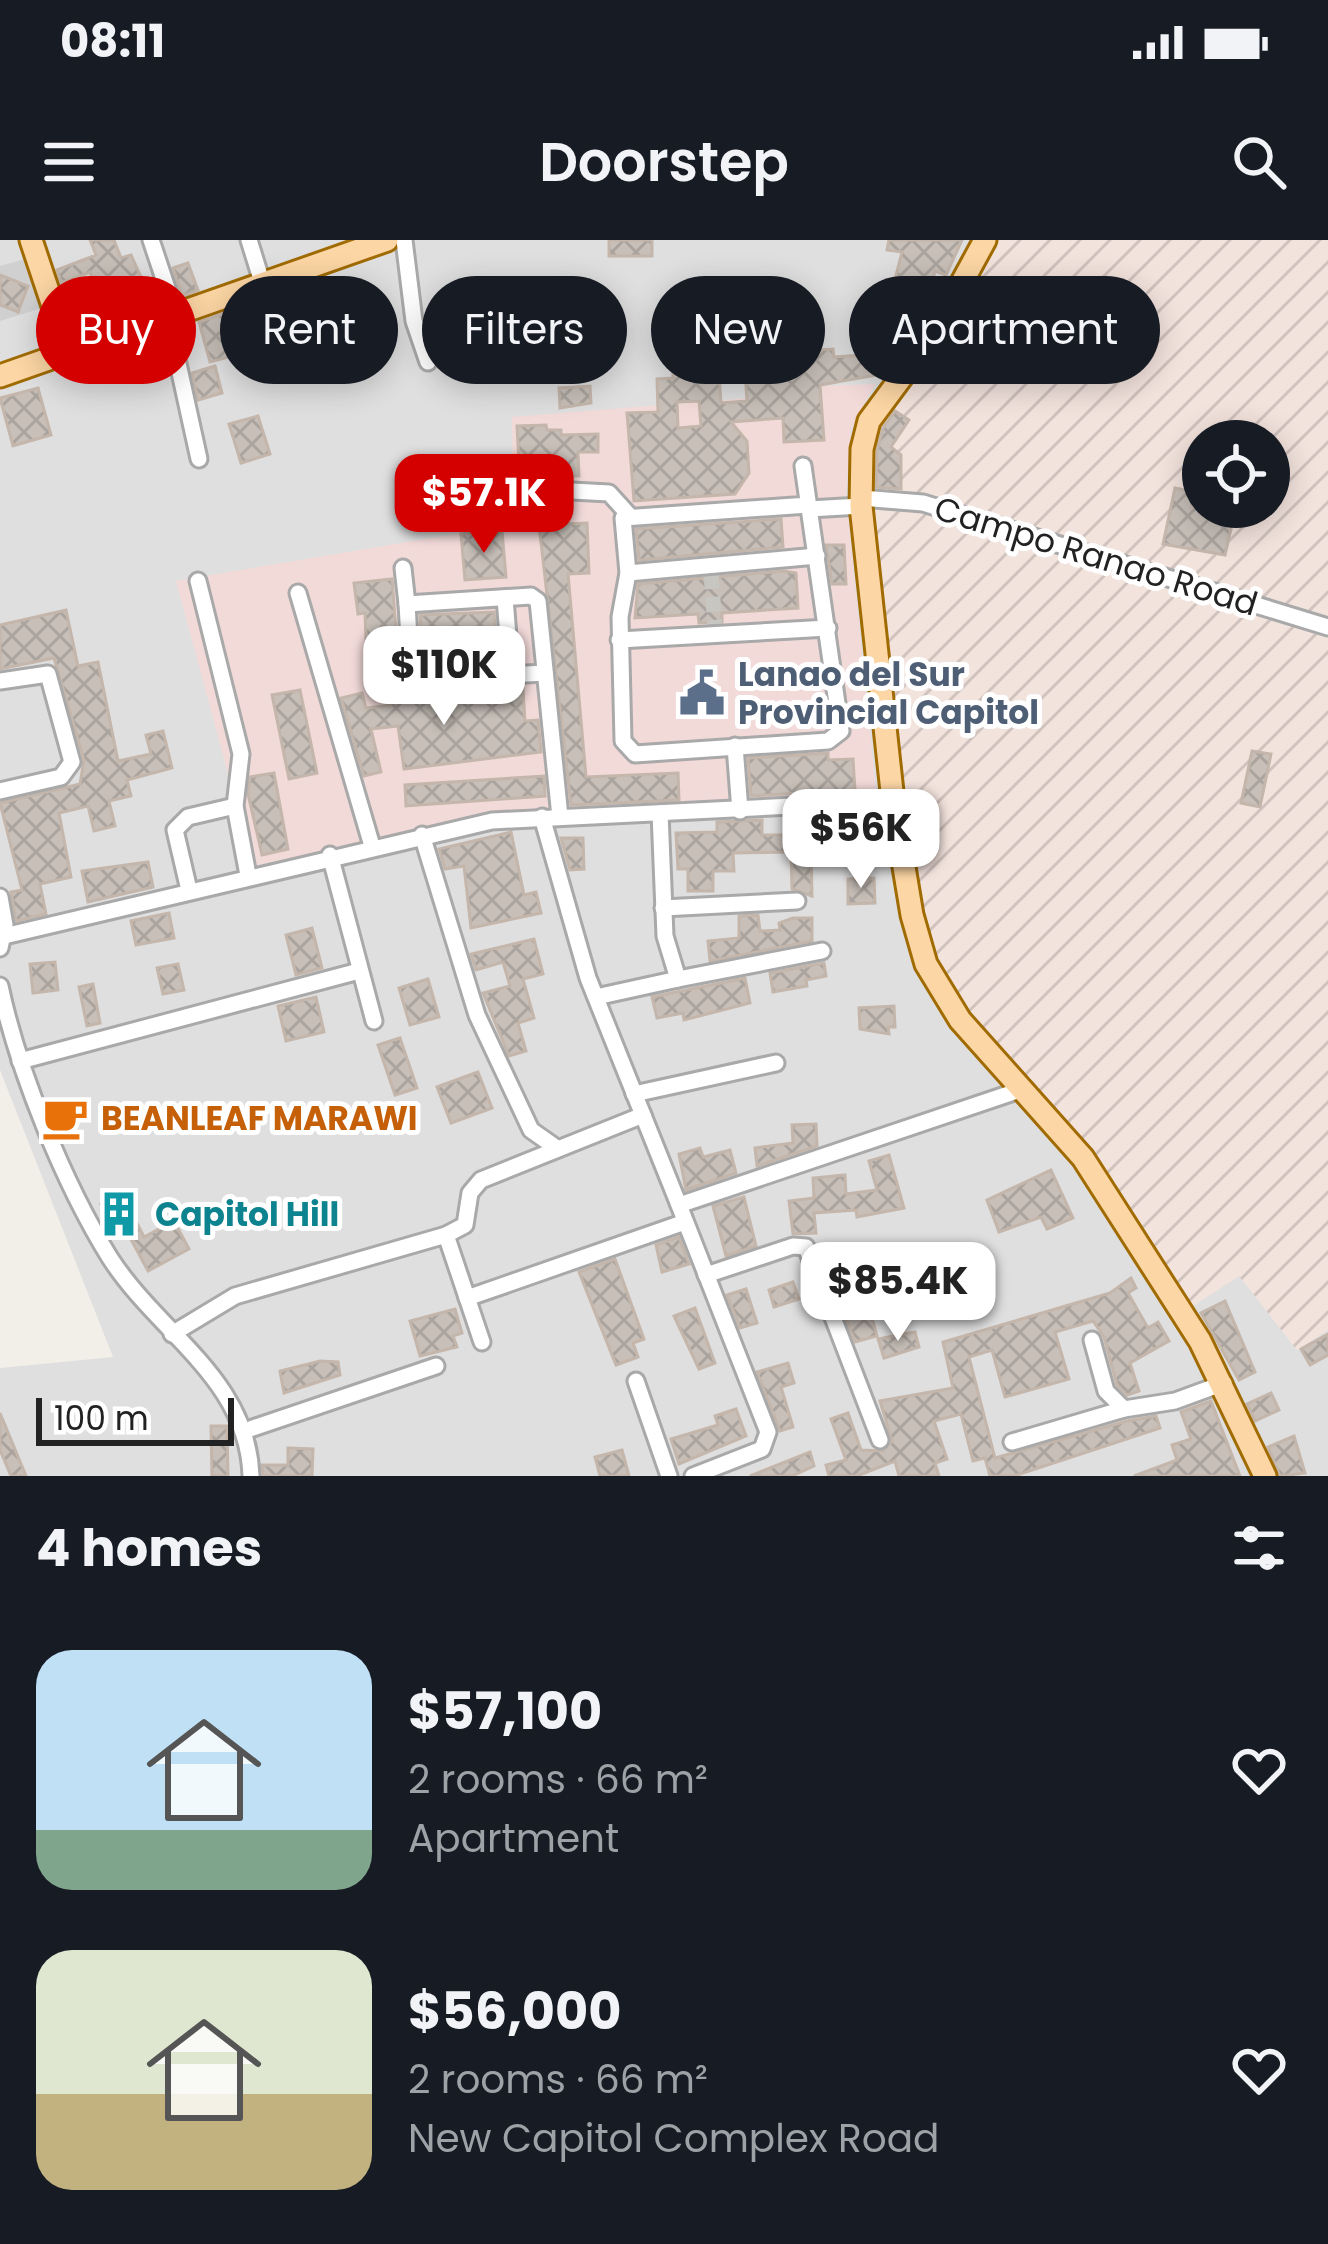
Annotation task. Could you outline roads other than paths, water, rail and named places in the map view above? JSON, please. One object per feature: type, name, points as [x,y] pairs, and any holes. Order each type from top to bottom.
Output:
[{"type":"main road","points":[[32,240],[44,276]]},
{"type":"main road","points":[[280,276],[387,240]]},
{"type":"main road","points":[[985,240],[935,332],[869,422],[861,502],[893,801],[926,964],[960,1020],[1083,1158],[1224,1383],[1265,1476]]},
{"type":"main road","points":[[0,376],[36,365]]},
{"type":"street","points":[[152,240],[161,276]]},
{"type":"street","points":[[249,240],[260,276]]},
{"type":"street","points":[[404,240],[413,321],[422,346]]},
{"type":"street","points":[[185,384],[200,459]]},
{"type":"street","points":[[572,491],[609,493],[628,514],[622,526],[628,573],[620,640],[623,740],[628,748],[648,755],[836,738],[842,721],[803,466]]},
{"type":"street","name":"Campo Ranao Road","points":[[628,514],[922,502],[1328,627]]},
{"type":"street","points":[[628,573],[710,570],[817,556]]},
{"type":"street","points":[[403,568],[413,677],[425,681],[545,673]]},
{"type":"street","points":[[198,581],[241,754],[235,806],[248,875]]},
{"type":"street","points":[[298,593],[372,846]]},
{"type":"street","points":[[406,604],[505,598],[538,601],[560,817]]},
{"type":"street","points":[[505,598],[511,675]]},
{"type":"street","points":[[620,640],[716,630],[828,628]]},
{"type":"street","points":[[0,681],[48,674],[72,762],[61,777],[0,791]]},
{"type":"street","points":[[735,746],[740,811]]},
{"type":"street","points":[[0,897],[2,940],[422,835],[542,817],[893,801]]},
{"type":"street","points":[[189,890],[175,830],[188,818],[235,806]]},
{"type":"street","points":[[659,813],[663,908],[678,980]]},
{"type":"street","points":[[542,817],[596,998],[768,1440],[762,1449],[693,1476]]},
{"type":"street","points":[[422,835],[481,1022],[531,1130],[558,1149]]},
{"type":"street","points":[[330,855],[374,1022]]},
{"type":"street","points":[[663,908],[797,901]]},
{"type":"street","points":[[596,998],[822,951]]},
{"type":"street","points":[[20,1061],[359,970]]},
{"type":"street","points":[[0,986],[20,1061],[93,1230],[144,1304],[224,1390],[247,1430],[251,1476]]},
{"type":"street","points":[[634,1094],[776,1063]]},
{"type":"street","points":[[679,1204],[1020,1090]]},
{"type":"street","points":[[172,1334],[235,1296],[446,1235],[465,1225],[470,1193],[481,1180],[643,1115]]},
{"type":"street","points":[[467,1298],[686,1222]]},
{"type":"street","points":[[446,1235],[482,1342]]},
{"type":"street","points":[[706,1275],[793,1246],[806,1247],[880,1440]]},
{"type":"street","points":[[1091,1340],[1106,1390],[1124,1409]]},
{"type":"street","points":[[247,1430],[436,1366]]},
{"type":"street","points":[[636,1381],[669,1476]]},
{"type":"street","points":[[1012,1442],[1124,1409],[1175,1401],[1224,1383]]},
{"type":"tunnel","points":[[711,574],[715,626]]},
{"type":"place","name":"Lanao del Sur Provincial Capitol","points":[[702,693]]},
{"type":"place","name":"BEANLEAF MARAWI","points":[[65,1118]]},
{"type":"place","name":"Capitol Hill","points":[[119,1214]]}]
